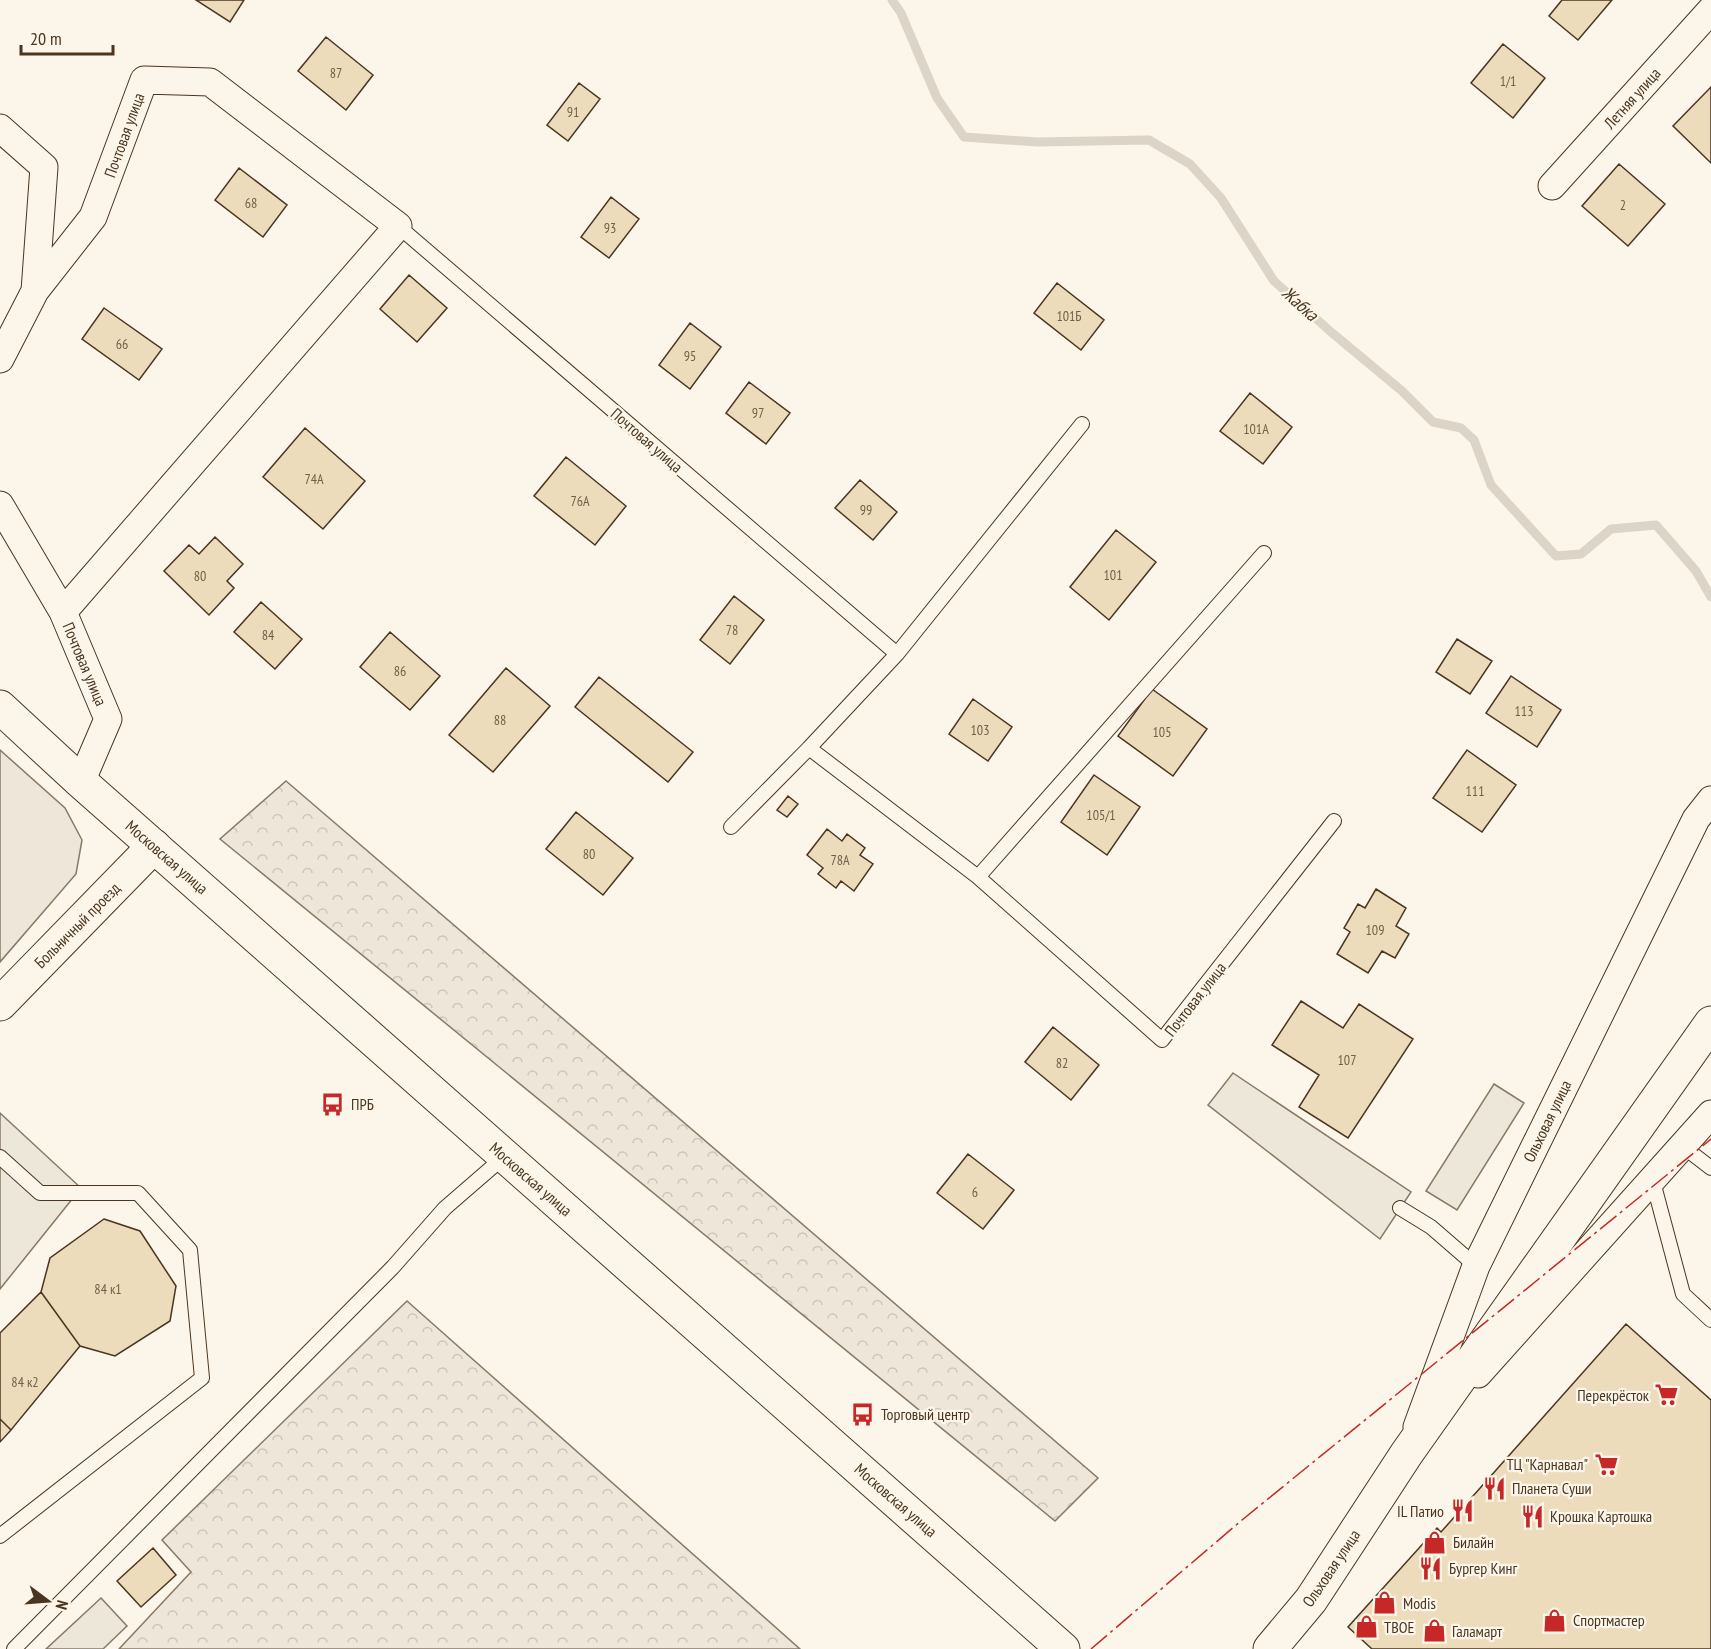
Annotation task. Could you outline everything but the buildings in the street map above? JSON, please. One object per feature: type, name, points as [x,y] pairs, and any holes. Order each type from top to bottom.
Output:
[{"type":"main road","name":"Московская улица","points":[[0,707],[81,782],[1063,1649]]},
{"type":"main road","name":"Больничный проезд","points":[[0,1004],[154,846]]},
{"type":"main road","name":"Ольховая улица","points":[[1270,1649],[1311,1600],[1407,1453],[1711,1023]]},
{"type":"main road","points":[[1245,1649],[1297,1617]]},
{"type":"main road","points":[[1284,1649],[1297,1617]]},
{"type":"street","name":"Летняя улица","points":[[1552,186],[1711,10]]},
{"type":"street","name":"Почтовая улица","points":[[0,359],[34,291],[93,217],[144,80],[210,82],[398,226],[63,612]]},
{"type":"street","name":"Почтовая улица","points":[[0,128],[44,167],[34,291]]},
{"type":"street","name":"Почтовая улица","points":[[0,505],[63,612],[108,719],[81,782]]},
{"type":"street","name":"Ольховая улица","points":[[1407,1453],[1476,1266],[1696,819],[1711,800]]},
{"type":"street","name":"Ольховая улица","points":[[1407,1453],[1711,1114]]},
{"type":"lane","name":"Почтовая улица","points":[[398,226],[897,654]]},
{"type":"lane","points":[[731,827],[897,654],[1082,423]]},
{"type":"lane","points":[[978,877],[1264,553]]},
{"type":"lane","name":"Почтовая улица","points":[[809,748],[978,877],[1162,1040],[1334,821]]},
{"type":"lane","points":[[1681,1145],[1711,1167]]},
{"type":"lane","points":[[14,1649],[393,1267],[445,1208],[505,1156]]},
{"type":"lane","points":[[0,1157],[40,1193],[138,1193],[183,1242],[190,1250],[202,1378],[0,1536]]},
{"type":"lane","points":[[1652,1178],[1683,1294],[1711,1320]]},
{"type":"lane","points":[[1400,1208],[1431,1227],[1476,1266]]},
{"type":"green space","points":[[0,750],[65,808],[82,840],[76,874],[0,962]]},
{"type":"green space","points":[[286,781],[1098,1478],[1055,1521],[220,839]]},
{"type":"green space","points":[[407,1301],[800,1649],[119,1649],[191,1572],[162,1540]]},
{"type":"shaded area","points":[[1233,1073],[1411,1192],[1380,1239],[1208,1105]]},
{"type":"shaded area","points":[[1494,1084],[1524,1103],[1457,1210],[1426,1191]]},
{"type":"shaded area","points":[[0,1113],[81,1188],[0,1289]]},
{"type":"shaded area","points":[[101,1598],[127,1626],[103,1649],[46,1649]]},
{"type":"waterway","name":"Жабка","points":[[892,0],[901,13],[937,98],[964,137],[1037,142],[1149,140],[1190,164],[1221,198],[1274,281],[1402,391],[1433,422],[1461,428],[1474,440],[1491,485],[1556,556],[1581,554],[1611,529],[1656,525],[1696,571],[1711,597]]},
{"type":"power","points":[[1091,1649],[1242,1520],[1711,1139]]},
{"type":"place","name":"ПРБ","points":[[333,1104]]},
{"type":"place","name":"Перекрёсток","points":[[1667,1395]]},
{"type":"place","name":"Торговый центр","points":[[863,1414]]},
{"type":"place","name":"ТЦ \"Карнавал\"","points":[[1606,1464]]},
{"type":"place","name":"Планета Суши","points":[[1494,1488]]},
{"type":"place","name":"IL Патио","points":[[1462,1511]]},
{"type":"place","name":"Крошка Картошка","points":[[1532,1516]]},
{"type":"place","name":"Билайн","points":[[1435,1542]]},
{"type":"place","name":"Бургер Кинг","points":[[1431,1568]]},
{"type":"place","name":"Modis","points":[[1385,1603]]},
{"type":"place","name":"Спортмастер","points":[[1555,1620]]},
{"type":"place","name":"ТВОЕ","points":[[1366,1627]]},
{"type":"place","name":"Галамарт","points":[[1434,1631]]}]
